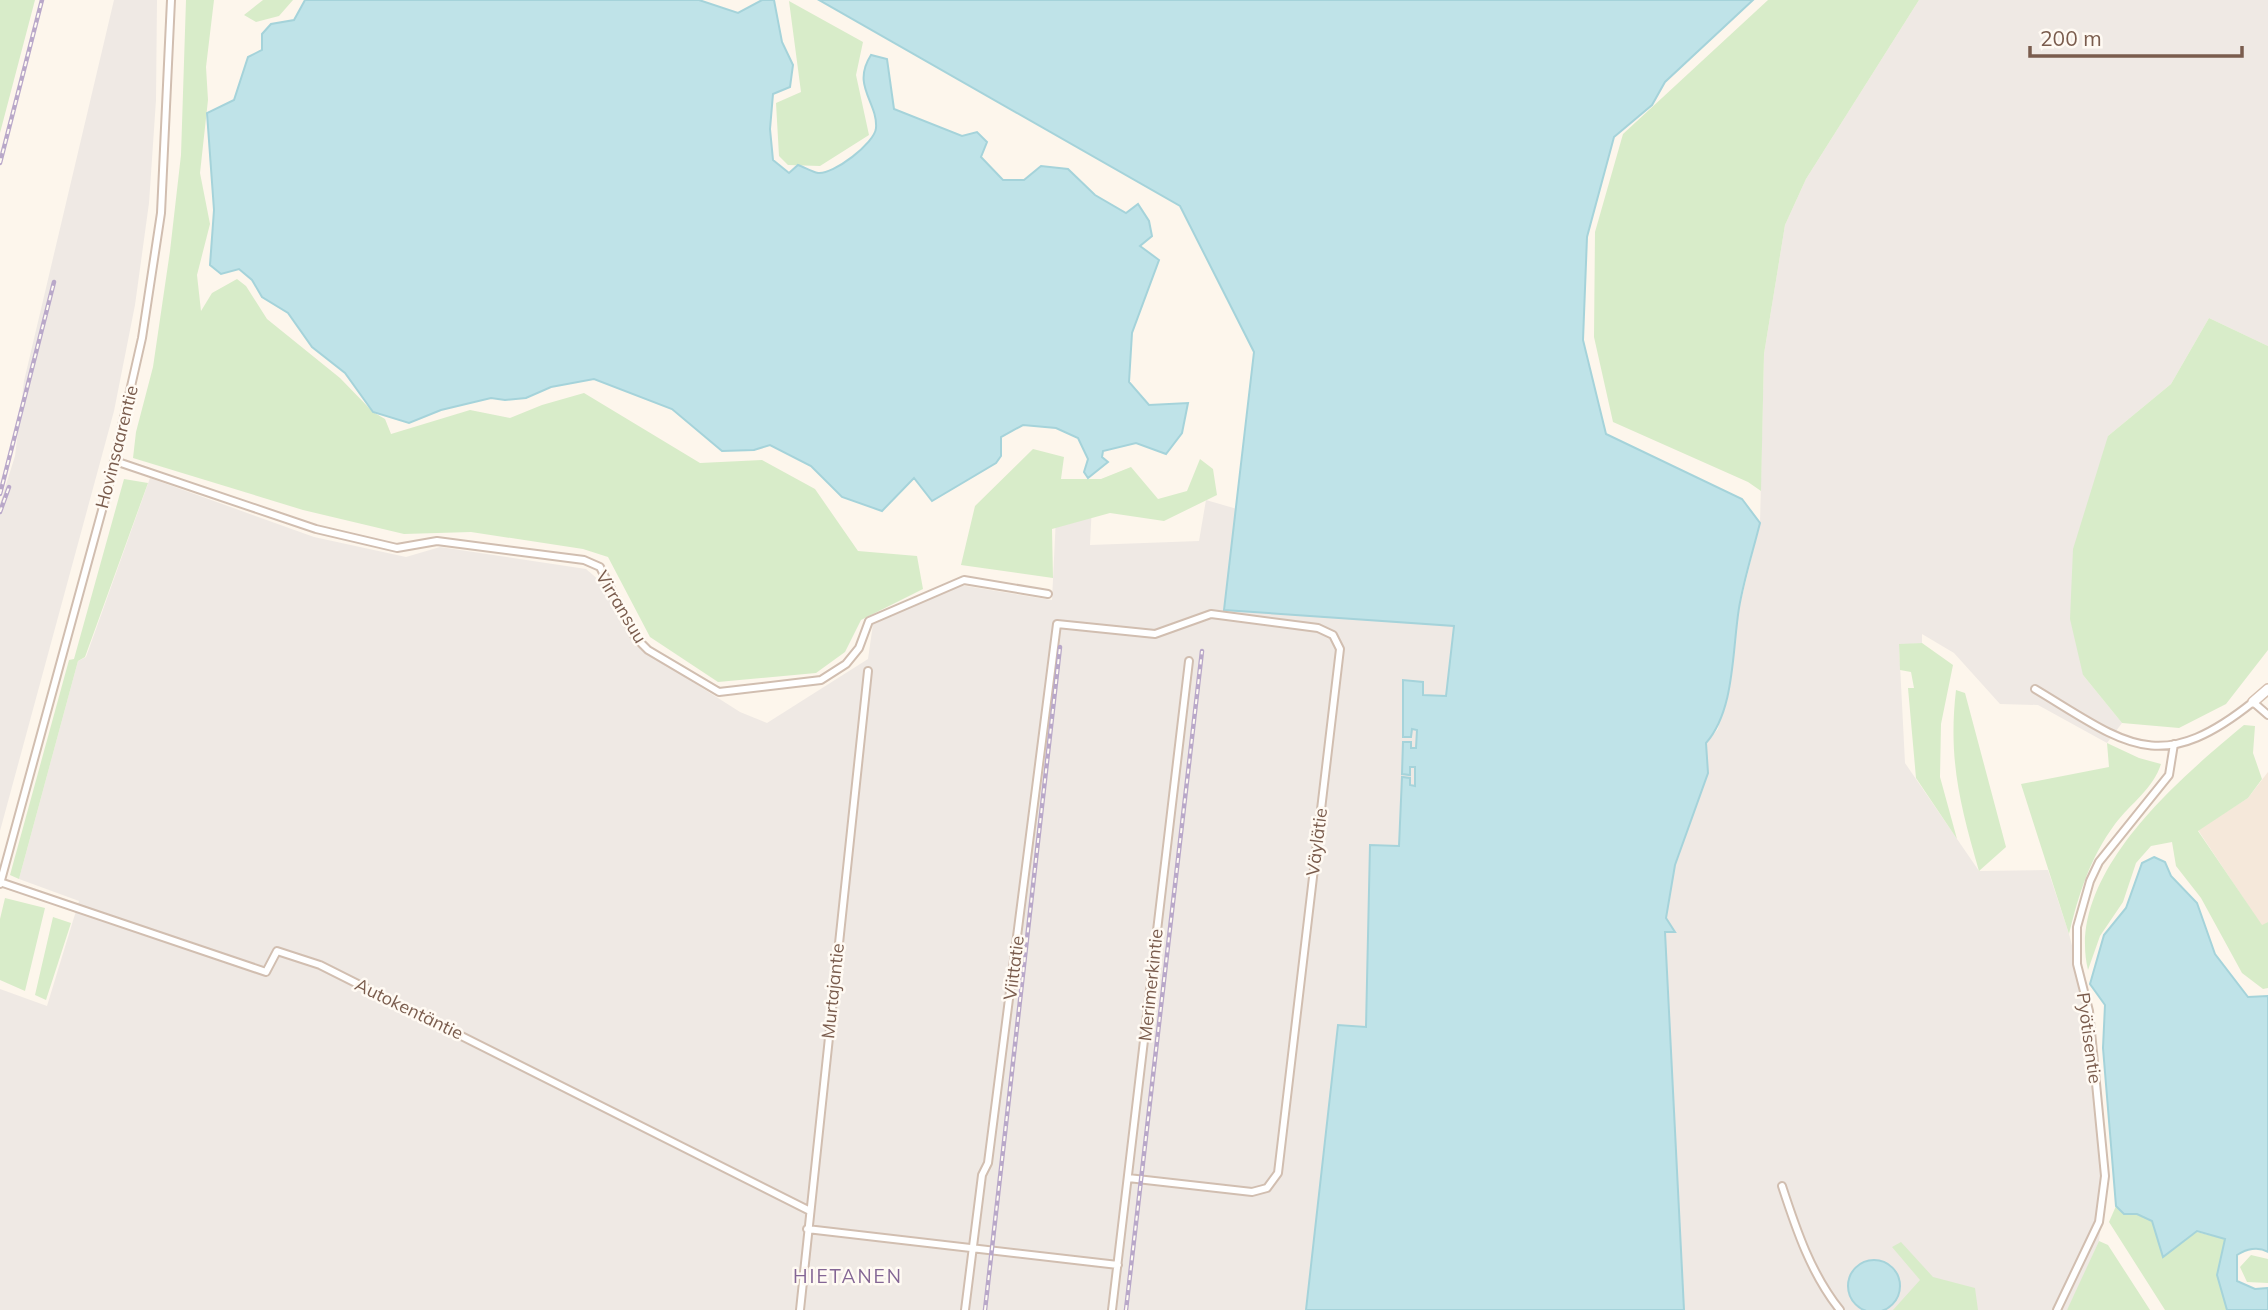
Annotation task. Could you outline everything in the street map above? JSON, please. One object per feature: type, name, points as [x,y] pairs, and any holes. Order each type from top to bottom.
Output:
[{"type":"street","name":"Hovinsaarentie","points":[[0,883],[115,461],[137,364],[157,253],[166,153],[171,0]]},
{"type":"street","name":"Virransuu","points":[[115,461],[316,529],[397,548],[437,541],[584,560],[600,567],[635,638],[648,650],[719,692],[821,680],[852,656],[869,621],[964,580],[1048,594]]},
{"type":"street","name":"Väylätie","points":[[1057,624],[1155,634],[1211,614],[1318,628],[1333,635],[1340,649],[1278,1173],[1267,1188],[1252,1192],[1128,1178]]},
{"type":"street","name":"Viittatie","points":[[965,1310],[982,1175],[988,1163],[1057,624]]},
{"type":"street","name":"Merimerkintie","points":[[1112,1310],[1189,661]]},
{"type":"street","name":"Murtajantie","points":[[800,1310],[868,671]]},
{"type":"street","points":[[2035,689],[2134,745],[2174,744],[2216,730],[2268,689]]},
{"type":"street","points":[[2253,702],[2268,715]]},
{"type":"street","name":"Pyötisentie","points":[[2057,1310],[2099,1222],[2104,1187],[2089,1011],[2077,964],[2079,916],[2099,862],[2169,775],[2174,744]]},
{"type":"street","name":"Autokentäntie","points":[[0,883],[266,972],[276,951],[320,965],[810,1211]]},
{"type":"street","points":[[1782,1186],[1808,1256],[1828,1295],[1840,1310]]},
{"type":"street","points":[[807,1229],[1118,1265]]},
{"type":"shaded area","points":[[114,0],[157,0],[156,100],[149,203],[135,305],[114,411],[0,831],[0,504],[15,456],[24,381]]},
{"type":"shaded area","points":[[1919,0],[2268,0],[2268,346],[2209,318],[2171,384],[2108,436],[2083,675],[2122,723],[2107,743],[2038,705],[2000,704],[1954,653],[1922,634],[1922,643],[1899,645],[1905,763],[1979,871],[2048,870],[2069,934],[2089,1011],[2104,1198],[2099,1241],[2072,1302],[2067,1310],[1684,1310],[1665,931],[1674,932],[1666,918],[1675,865],[1708,773],[1706,743],[1718,729],[1729,680],[1740,605],[1760,523],[1764,354],[1785,225],[1806,179]]},
{"type":"shaded area","points":[[150,478],[314,537],[406,557],[440,547],[586,569],[600,581],[633,644],[740,712],[767,723],[868,659],[873,624],[960,585],[1052,600],[1057,496],[1093,484],[1090,545],[1199,541],[1206,500],[1237,509],[1224,610],[1454,626],[1446,696],[1423,695],[1423,682],[1403,680],[1412,729],[1417,729],[1416,748],[1410,748],[1410,767],[1415,767],[1414,786],[1402,778],[1399,846],[1370,845],[1366,1028],[1338,1026],[1306,1310],[0,1310],[0,989],[47,1006],[79,901],[19,879],[78,661],[86,657]]},
{"type":"shaded area","points":[[2268,772],[2268,922],[2262,926],[2198,830],[2248,798]]},
{"type":"green space","points":[[0,0],[35,0],[0,133]]},
{"type":"green space","points":[[186,0],[214,0],[206,67],[208,100],[200,173],[210,224],[197,275],[201,311],[212,293],[237,279],[246,286],[267,319],[340,378],[373,412],[385,419],[391,434],[470,410],[510,418],[584,393],[700,463],[762,460],[815,489],[858,551],[917,556],[923,589],[861,620],[845,652],[816,673],[718,682],[650,637],[608,557],[583,549],[471,532],[404,534],[303,510],[133,458],[136,432],[153,367],[170,251],[181,155]]},
{"type":"green space","points":[[263,0],[293,0],[279,16],[256,22],[244,15]]},
{"type":"green space","points":[[1768,0],[1919,0],[1806,179],[1785,225],[1764,354],[1761,491],[1748,482],[1613,422],[1594,337],[1595,232],[1623,134]]},
{"type":"green space","points":[[789,1],[863,42],[856,75],[869,135],[820,166],[788,165],[779,156],[776,103],[801,92]]},
{"type":"green space","points":[[2209,318],[2268,346],[2268,650],[2226,704],[2179,728],[2122,723],[2083,675],[2070,619],[2073,549],[2108,436],[2171,384]]},
{"type":"green space","points":[[1033,449],[1064,457],[1061,479],[1101,479],[1131,467],[1158,499],[1187,491],[1200,459],[1213,469],[1217,495],[1164,521],[1110,513],[1052,529],[1053,578],[961,565],[975,506]]},
{"type":"green space","points":[[124,479],[148,483],[85,657],[78,661],[19,879],[10,875],[69,660],[74,659]]},
{"type":"green space","points":[[1922,643],[1953,665],[1941,724],[1940,777],[1957,839],[1916,778],[1908,688],[1914,688],[1911,672],[1900,670],[1899,644]]},
{"type":"green space","points":[[1956,690],[1965,693],[2006,847],[1979,871],[1957,782],[1954,738]]},
{"type":"green space","points":[[2244,725],[2255,726],[2253,753],[2262,779],[2248,798],[2198,831],[2262,925],[2268,922],[2268,988],[2263,989],[2242,973],[2201,898],[2176,866],[2172,842],[2151,846],[2136,863],[2123,902],[2100,936],[2088,970],[2085,934],[2094,899],[2110,865],[2133,832],[2160,801]]},
{"type":"green space","points":[[2107,743],[2139,758],[2161,764],[2153,781],[2106,837],[2081,890],[2069,934],[2021,784],[2109,767]]},
{"type":"green space","points":[[5,898],[45,908],[25,991],[0,980],[0,919]]},
{"type":"green space","points":[[53,917],[71,923],[46,1000],[35,995]]},
{"type":"green space","points":[[2116,1206],[2152,1221],[2225,1239],[2217,1275],[2227,1310],[2165,1310],[2109,1222]]},
{"type":"green space","points":[[2099,1241],[2108,1245],[2150,1310],[2067,1310]]},
{"type":"green space","points":[[1901,1242],[1933,1277],[1975,1288],[1978,1310],[1893,1310],[1920,1280],[1892,1247]]},
{"type":"green space","points":[[2251,1255],[2268,1259],[2268,1283],[2247,1282],[2240,1267]]},
{"type":"water","points":[[305,0],[699,0],[738,13],[762,0],[774,0],[782,42],[793,65],[790,87],[773,94],[770,129],[773,160],[789,173],[798,165],[818,173],[833,169],[869,142],[876,128],[876,119],[864,85],[866,66],[871,55],[887,59],[894,109],[962,136],[977,132],[987,142],[981,157],[1003,180],[1024,180],[1041,166],[1068,169],[1095,195],[1126,213],[1138,204],[1149,221],[1152,236],[1140,246],[1159,260],[1132,333],[1129,382],[1149,405],[1188,403],[1182,433],[1166,454],[1136,443],[1103,451],[1102,457],[1108,462],[1088,478],[1084,472],[1088,459],[1078,438],[1056,428],[1023,425],[1001,437],[1001,456],[996,463],[932,501],[914,478],[882,511],[842,497],[811,466],[770,445],[754,450],[722,451],[672,409],[594,379],[551,387],[526,398],[491,398],[441,410],[409,423],[373,412],[345,373],[312,347],[288,313],[262,297],[252,280],[239,269],[221,274],[210,265],[214,210],[207,113],[234,100],[248,57],[262,50],[262,34],[271,24],[294,20]]},
{"type":"water","points":[[819,0],[1753,0],[1665,82],[1652,105],[1614,137],[1587,237],[1583,340],[1606,434],[1742,499],[1760,523],[1739,608],[1727,697],[1722,714],[1706,743],[1708,773],[1675,865],[1666,918],[1675,932],[1665,932],[1684,1310],[1306,1310],[1338,1025],[1366,1027],[1370,845],[1399,846],[1402,777],[1410,778],[1410,785],[1415,786],[1415,767],[1410,767],[1410,775],[1402,774],[1403,742],[1411,742],[1411,748],[1416,748],[1417,730],[1412,729],[1411,737],[1403,737],[1403,680],[1423,682],[1423,695],[1446,696],[1454,626],[1224,610],[1254,352],[1180,206]]},
{"type":"water","points":[[2154,857],[2165,862],[2171,876],[2197,903],[2215,954],[2248,997],[2268,996],[2268,1252],[2252,1249],[2237,1255],[2237,1281],[2255,1289],[2268,1288],[2268,1310],[2227,1310],[2217,1275],[2225,1239],[2197,1231],[2163,1257],[2152,1221],[2137,1214],[2124,1214],[2116,1206],[2103,1048],[2105,1005],[2090,984],[2104,935],[2126,908],[2142,863]]},
{"type":"water","points":[[1874,1260],[1884,1262],[1892,1268],[1898,1276],[1898,1296],[1892,1304],[1884,1310],[1874,1312],[1864,1310],[1856,1304],[1850,1296],[1848,1286],[1850,1276],[1856,1268],[1864,1262]]},
{"type":"railway","points":[[0,163],[42,0]]},
{"type":"railway","points":[[0,494],[54,282]]},
{"type":"railway","points":[[0,512],[9,487]]},
{"type":"railway","points":[[985,1310],[1060,647]]},
{"type":"railway","points":[[1126,1310],[1202,651]]},
{"type":"district","name":"HIETANEN","points":[[848,1276]]}]
